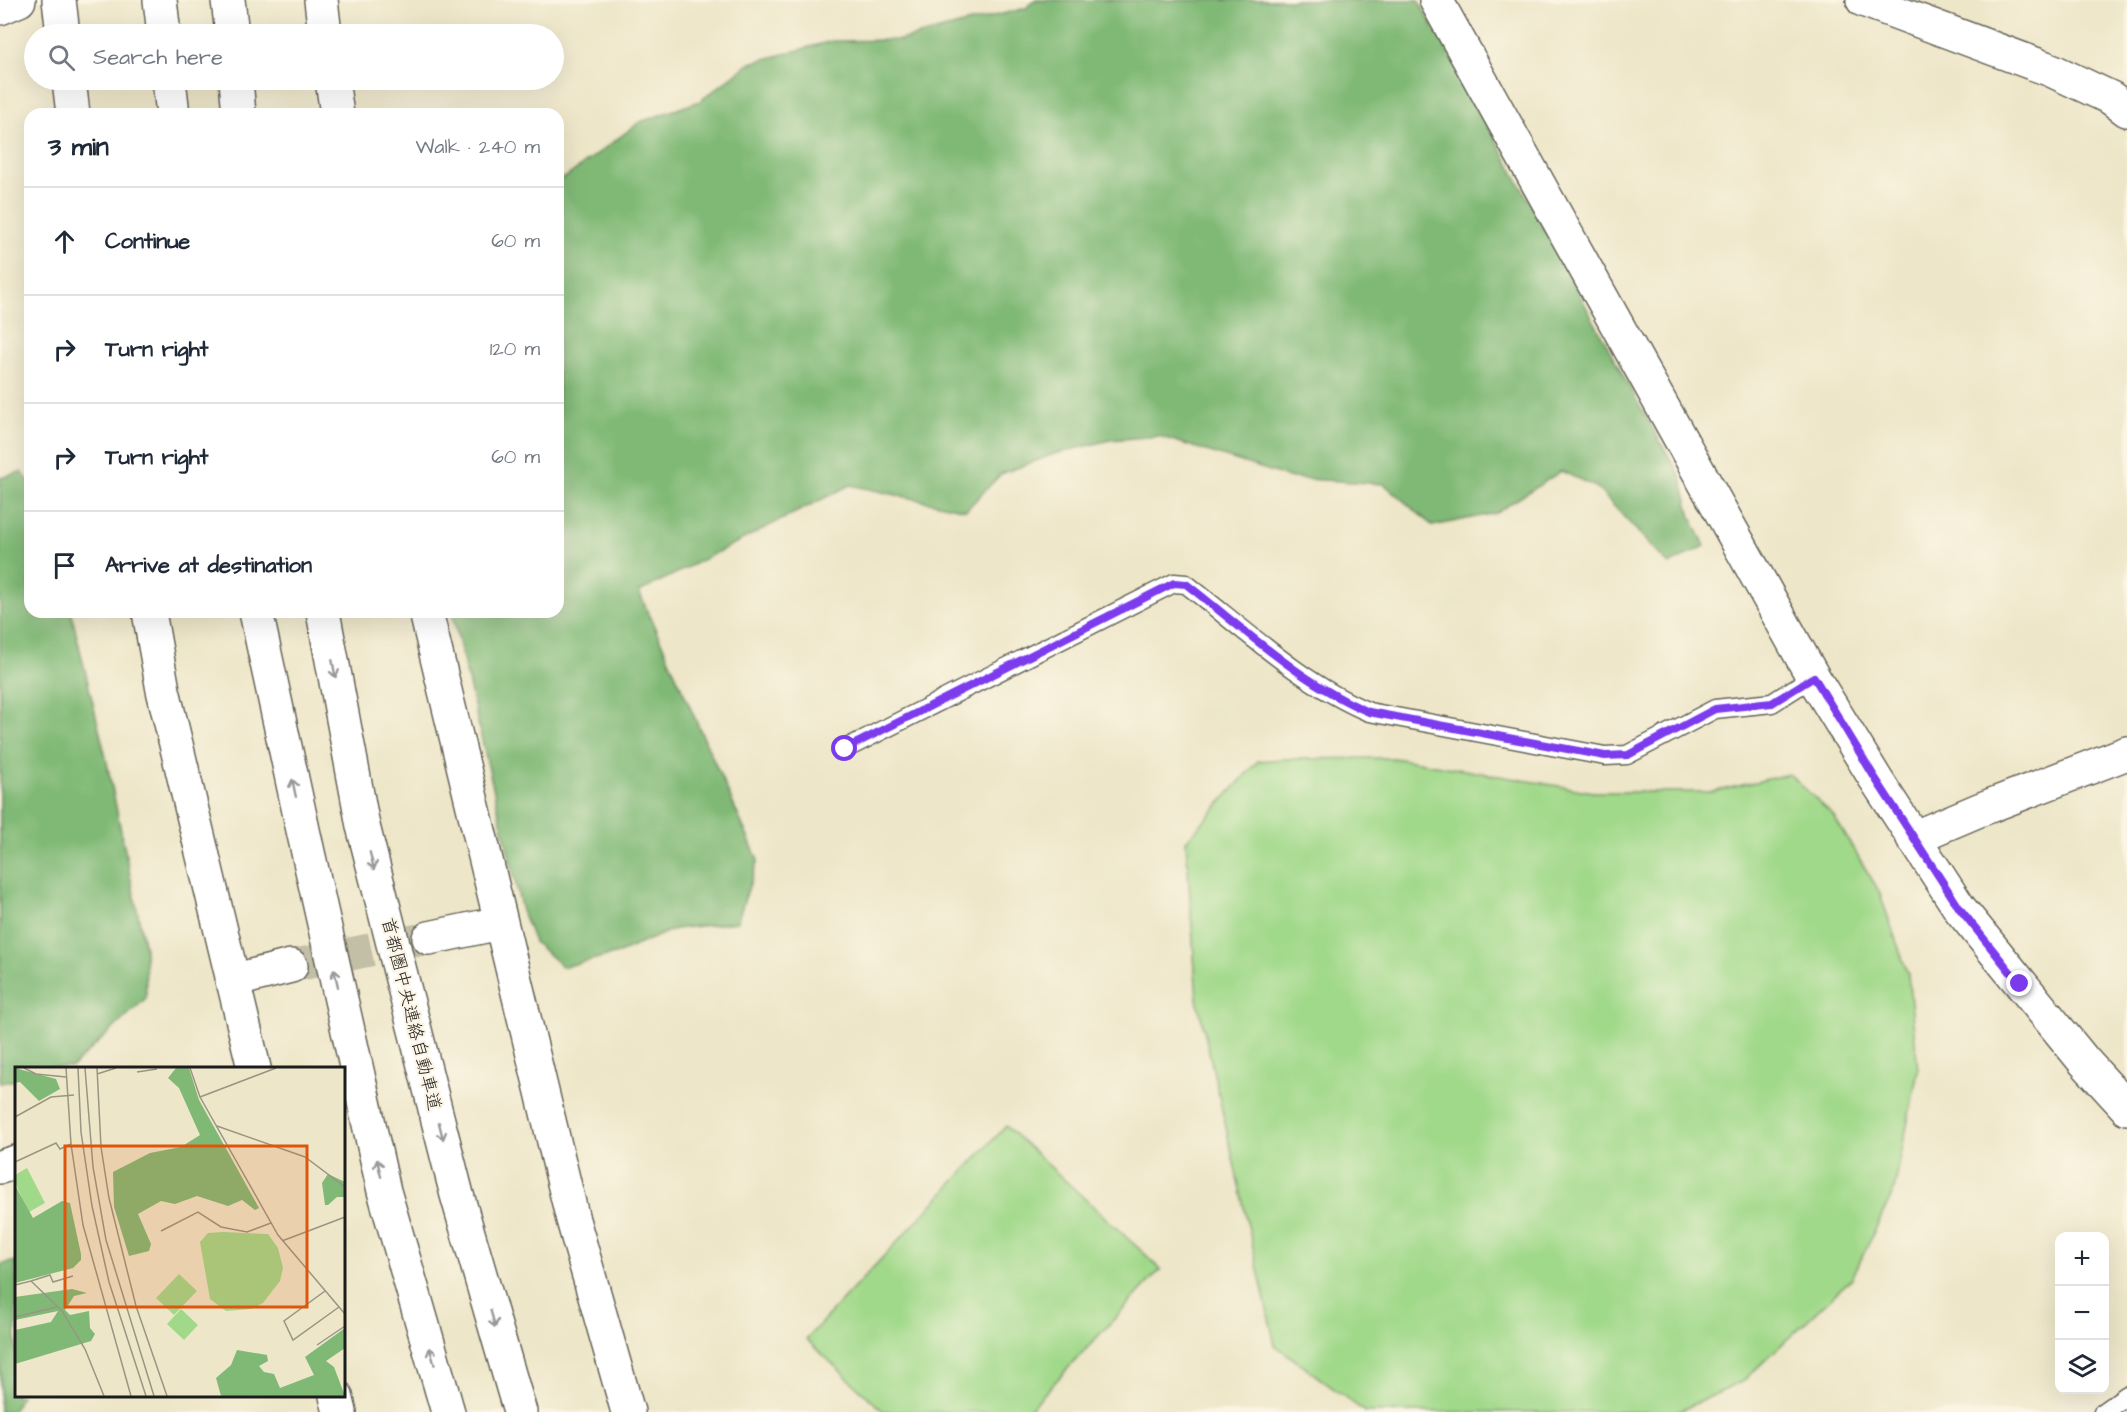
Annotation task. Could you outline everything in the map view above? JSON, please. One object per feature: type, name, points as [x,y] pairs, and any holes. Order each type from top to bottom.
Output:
[{"type":"main road","points":[[0,8],[19,0]]},
{"type":"main road","points":[[59,0],[62,24]]},
{"type":"main road","points":[[160,0],[163,24]]},
{"type":"main road","points":[[228,0],[231,24]]},
{"type":"main road","points":[[321,0],[324,24]]},
{"type":"main road","points":[[1436,0],[1814,677],[1914,838],[1960,909],[2084,1061],[2127,1108]]},
{"type":"main road","points":[[1863,0],[2051,70],[2112,98],[2127,110]]},
{"type":"main road","points":[[70,90],[72,108]]},
{"type":"main road","points":[[171,90],[172,108]]},
{"type":"main road","points":[[237,90],[238,108]]},
{"type":"main road","points":[[333,90],[336,108]]},
{"type":"main road","points":[[150,618],[163,690],[254,1067]]},
{"type":"main road","points":[[257,618],[384,1191],[448,1412]]},
{"type":"main road","name":"首都圏中央連絡自動車道","points":[[324,618],[363,826],[457,1195],[520,1412]]},
{"type":"main road","points":[[427,618],[573,1221],[628,1412]]},
{"type":"main road","points":[[1914,838],[2127,753]]},
{"type":"main road","points":[[429,938],[500,923]]},
{"type":"main road","points":[[232,981],[291,966]]},
{"type":"main road","points":[[0,1167],[15,1162]]},
{"type":"main road","points":[[336,1397],[340,1412]]},
{"type":"lane","points":[[845,749],[1174,583],[1186,584],[1316,685],[1341,700],[1369,712],[1605,756],[1628,755],[1715,709],[1772,703],[1814,677]]},
{"type":"lane","points":[[2103,1412],[2127,1395]]},
{"type":"green space","points":[[1034,0],[1418,0],[1453,60],[1643,412],[1681,477],[1691,517],[1705,546],[1669,565],[1596,487],[1561,471],[1496,513],[1433,526],[1384,484],[1292,478],[1159,436],[1110,440],[1054,454],[1001,474],[966,510],[850,485],[639,592],[758,860],[737,922],[674,929],[619,953],[563,967],[534,942],[522,911],[453,618],[564,618],[564,178],[640,122],[700,101],[750,63],[832,41],[900,40],[1026,8]]},
{"type":"green space","points":[[21,472],[24,475],[24,618],[72,618],[106,758],[145,948],[146,998],[72,1067],[15,1067],[15,1080],[0,1083],[0,478]]},
{"type":"green space","points":[[1394,758],[1593,792],[1713,792],[1789,774],[1833,815],[1879,891],[1908,975],[1918,1070],[1894,1190],[1852,1278],[1743,1381],[1678,1412],[1365,1412],[1275,1345],[1197,999],[1186,841],[1258,761]]},
{"type":"green space","points":[[1006,1126],[1161,1269],[1027,1412],[884,1412],[806,1339]]},
{"type":"green space","points":[[15,1261],[15,1397],[20,1397],[12,1412],[0,1412],[0,1265]]},
{"type":"tunnel","points":[[291,966],[429,938]]},
{"type":"route","points":[[845,749],[1174,583],[1186,584],[1316,685],[1341,700],[1369,712],[1605,756],[1628,755],[1715,709],[1772,703],[1814,677],[1875,778],[1960,909],[2020,984]]}]
